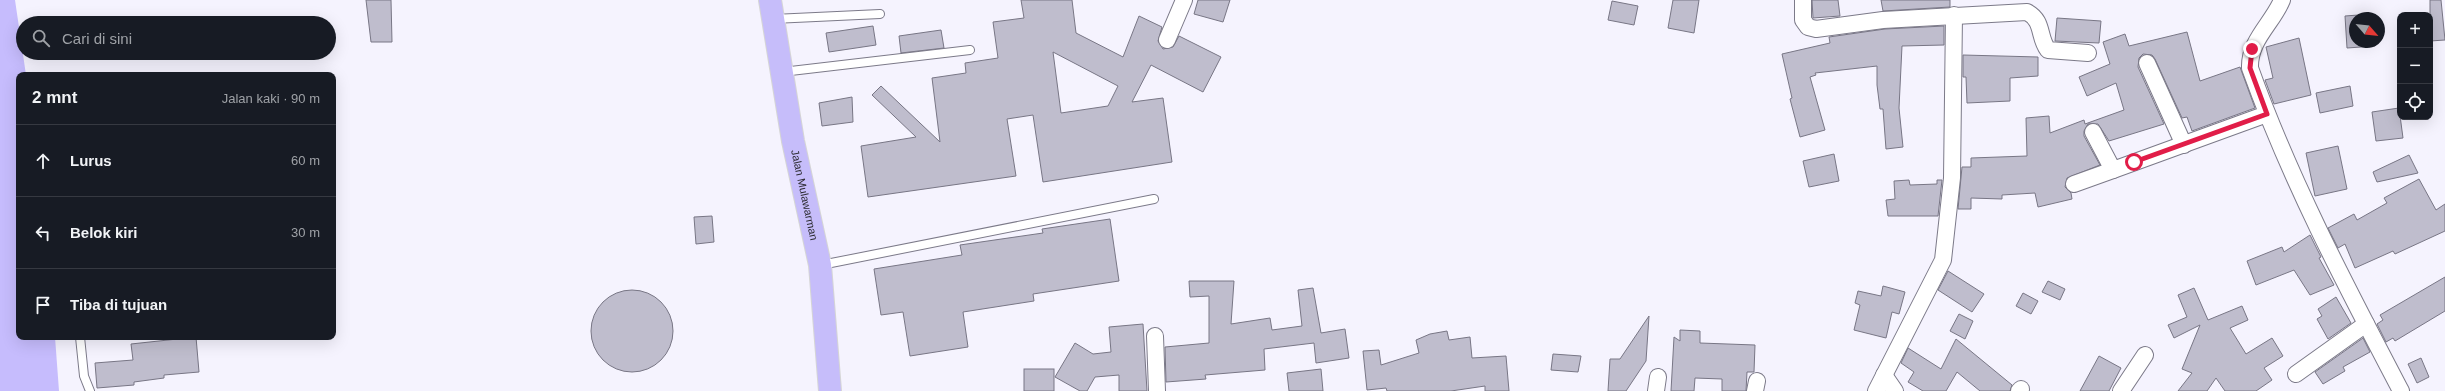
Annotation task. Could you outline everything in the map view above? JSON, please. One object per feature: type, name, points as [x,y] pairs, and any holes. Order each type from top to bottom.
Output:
[{"type":"highway","name":"Jalan Mulawarman","points":[[772,10],[793,141],[820,265],[830,391]]},
{"type":"highway","points":[[825,338],[839,391]]},
{"type":"street","points":[[1167,40],[1184,0]]},
{"type":"street","points":[[1803,0],[1803,20],[1808,27],[1816,29],[1883,20],[1954,14],[2027,12],[2035,16],[2038,20],[2043,44],[2048,50],[2088,53]]},
{"type":"street","points":[[2282,0],[2273,18],[2257,38],[2250,60],[2250,68],[2288,164],[2366,324],[2401,391]]},
{"type":"street","points":[[1876,391],[1943,260],[1952,178],[1954,14]]},
{"type":"street","points":[[2147,63],[2184,145]]},
{"type":"street","points":[[2074,184],[2267,114]]},
{"type":"street","points":[[2093,132],[2113,170]]},
{"type":"street","points":[[2296,374],[2366,324]]},
{"type":"street","points":[[1155,336],[1157,391]]},
{"type":"street","points":[[2121,391],[2145,355]]},
{"type":"street","points":[[1884,375],[1896,391]]},
{"type":"lane","points":[[772,10],[880,14]]},
{"type":"lane","points":[[782,72],[970,50]]},
{"type":"lane","points":[[820,265],[1154,199]]},
{"type":"lane","points":[[80,340],[84,376],[90,391]]},
{"type":"shaded area","points":[[0,0],[15,0],[17,16],[16,16],[16,60],[24,60],[26,72],[16,72],[16,340],[55,340],[59,391],[0,391]]},
{"type":"building","points":[[366,0],[391,0],[392,42],[371,42]]},
{"type":"building","points":[[1021,0],[1072,0],[1076,33],[1123,57],[1139,16],[1162,27],[1158,41],[1163,49],[1173,47],[1179,36],[1221,57],[1203,92],[1151,65],[1132,102],[1163,98],[1172,162],[1043,182],[1033,115],[1007,119],[1016,176],[868,197],[861,146],[916,137],[872,95],[881,86],[940,142],[932,78],[966,73],[965,63],[998,58],[993,22],[1024,18]],"holes":[[[1053,52],[1118,86],[1108,106],[1061,113]]]},
{"type":"building","points":[[1198,0],[1230,0],[1223,22],[1194,14]]},
{"type":"building","points":[[1673,0],[1699,0],[1694,33],[1668,28]]},
{"type":"building","points":[[1812,0],[1838,0],[1840,16],[1813,18]]},
{"type":"building","points":[[1881,0],[1950,0],[1950,7],[1883,11]]},
{"type":"building","points":[[2430,0],[2441,0],[2445,40],[2433,41],[2433,12],[2430,12]]},
{"type":"building","points":[[1612,1],[1638,6],[1634,25],[1608,20]]},
{"type":"building","points":[[2345,16],[2349,16],[2349,48],[2347,48]]},
{"type":"building","points":[[2057,18],[2101,21],[2099,43],[2055,41]]},
{"type":"building","points":[[873,26],[876,45],[829,52],[826,33]]},
{"type":"building","points":[[1944,26],[1944,45],[1902,46],[1899,108],[1903,147],[1886,149],[1883,109],[1880,109],[1877,85],[1877,66],[1815,73],[1816,75],[1810,77],[1825,130],[1800,137],[1790,99],[1792,98],[1782,54],[1830,43],[1829,37],[1885,29]]},
{"type":"building","points":[[941,30],[944,48],[901,53],[899,36]]},
{"type":"building","points":[[2187,32],[2200,81],[2240,67],[2255,108],[2192,131],[2187,117],[2182,118],[2155,59],[2152,55],[2143,54],[2139,58],[2138,67],[2164,124],[2109,141],[2098,124],[2088,124],[2084,131],[2084,136],[2100,165],[2067,178],[2065,187],[2071,193],[2072,199],[2038,207],[2035,193],[2002,195],[2002,199],[1971,198],[1971,209],[1958,209],[1962,167],[1971,167],[1971,158],[2027,156],[2026,118],[2049,116],[2050,133],[2084,120],[2085,124],[2124,110],[2116,83],[2087,96],[2079,77],[2110,64],[2103,42],[2125,34],[2129,46]]},
{"type":"building","points":[[2299,38],[2311,95],[2274,104],[2265,80],[2273,78],[2266,47]]},
{"type":"building","points":[[1963,55],[2038,57],[2038,76],[2010,78],[2010,101],[1967,103],[1966,77],[1963,77]]},
{"type":"building","points":[[2350,86],[2353,106],[2320,113],[2316,93]]},
{"type":"building","points":[[852,97],[853,122],[822,126],[819,103]]},
{"type":"building","points":[[2397,108],[2397,120],[2401,120],[2403,138],[2376,141],[2372,112]]},
{"type":"building","points":[[2338,146],[2347,189],[2315,196],[2306,153]]},
{"type":"building","points":[[1834,154],[1839,181],[1809,187],[1803,161]]},
{"type":"building","points":[[2409,155],[2418,173],[2377,182],[2373,172]]},
{"type":"building","points":[[2419,179],[2436,210],[2445,204],[2445,231],[2395,254],[2393,251],[2355,268],[2345,244],[2338,248],[2328,228],[2354,214],[2357,220],[2387,203],[2384,198]]},
{"type":"building","points":[[1909,180],[1910,185],[1937,184],[1937,180],[1942,180],[1938,216],[1888,216],[1886,200],[1895,199],[1894,181]]},
{"type":"building","points":[[712,216],[714,242],[696,244],[694,217]]},
{"type":"building","points":[[1110,219],[1119,281],[1033,294],[1034,301],[963,312],[968,347],[910,356],[903,312],[881,315],[874,269],[962,255],[960,245],[1043,233],[1042,229]]},
{"type":"building","points":[[2310,235],[2321,257],[2319,258],[2334,285],[2310,295],[2294,270],[2256,285],[2247,261],[2282,247],[2284,252]]},
{"type":"building","points":[[1948,271],[1984,294],[1972,312],[1938,290]]},
{"type":"building","points":[[2445,277],[2445,311],[2395,341],[2393,338],[2386,342],[2377,324],[2383,320],[2380,315]]},
{"type":"building","points":[[1189,281],[1234,281],[1231,324],[1270,318],[1272,330],[1302,326],[1298,290],[1313,288],[1321,333],[1345,329],[1349,358],[1316,363],[1314,343],[1264,349],[1265,370],[1205,375],[1206,379],[1166,382],[1165,347],[1209,343],[1209,296],[1190,297]]},
{"type":"building","points":[[2048,281],[2065,289],[2060,300],[2042,292]]},
{"type":"building","points":[[1883,286],[1905,292],[1899,314],[1892,312],[1886,338],[1854,330],[1860,305],[1855,303],[1858,291],[1881,296]]},
{"type":"building","points":[[2194,288],[2208,320],[2242,306],[2248,320],[2230,328],[2246,354],[2272,338],[2283,356],[2264,368],[2272,380],[2256,391],[2225,391],[2216,378],[2207,391],[2178,391],[2192,373],[2182,369],[2200,325],[2174,338],[2168,325],[2187,317],[2178,295]]},
{"type":"building","points":[[632,290],[648,293],[661,302],[670,315],[673,331],[670,347],[661,360],[648,369],[632,372],[616,369],[603,360],[594,347],[591,331],[594,315],[603,302],[616,293]]},
{"type":"building","points":[[2023,293],[2038,301],[2031,314],[2016,306]]},
{"type":"building","points":[[2336,297],[2351,323],[2328,339],[2317,319],[2322,316],[2318,309]]},
{"type":"building","points":[[1959,314],[1973,321],[1965,339],[1950,331]]},
{"type":"building","points":[[1649,316],[1646,361],[1626,391],[1608,391],[1610,359],[1620,359]]},
{"type":"building","points":[[1143,324],[1147,391],[1119,391],[1119,375],[1095,377],[1087,391],[1080,391],[1055,377],[1075,343],[1093,354],[1111,352],[1109,327]]},
{"type":"building","points":[[1680,330],[1700,331],[1700,343],[1755,345],[1754,372],[1747,372],[1746,391],[1722,391],[1722,379],[1695,378],[1694,391],[1671,391],[1674,337],[1680,341]]},
{"type":"building","points":[[1447,331],[1449,340],[1470,337],[1472,358],[1506,356],[1509,391],[1485,391],[1485,386],[1451,391],[1387,391],[1386,388],[1367,390],[1363,351],[1379,350],[1381,365],[1419,353],[1416,340],[1430,334]]},
{"type":"building","points":[[2363,338],[2370,352],[2343,367],[2345,371],[2323,384],[2315,372]]},
{"type":"building","points":[[1956,339],[2012,385],[2010,391],[1980,391],[1957,372],[1946,391],[1923,391],[1908,382],[1914,372],[1901,363],[1908,348],[1941,369]]},
{"type":"building","points":[[168,340],[196,340],[199,372],[164,375],[164,378],[134,382],[134,385],[97,388],[95,363],[133,360],[131,344]]},
{"type":"building","points":[[1553,354],[1581,356],[1578,372],[1551,370]]},
{"type":"building","points":[[2099,356],[2121,368],[2109,391],[2080,391]]},
{"type":"building","points":[[2421,358],[2429,377],[2417,383],[2408,364]]},
{"type":"building","points":[[1024,369],[1054,369],[1054,391],[1024,391]]},
{"type":"building","points":[[1321,369],[1323,391],[1289,391],[1287,373]]},
{"type":"route","points":[[2134,162],[2267,114],[2250,68],[2252,49]]}]
